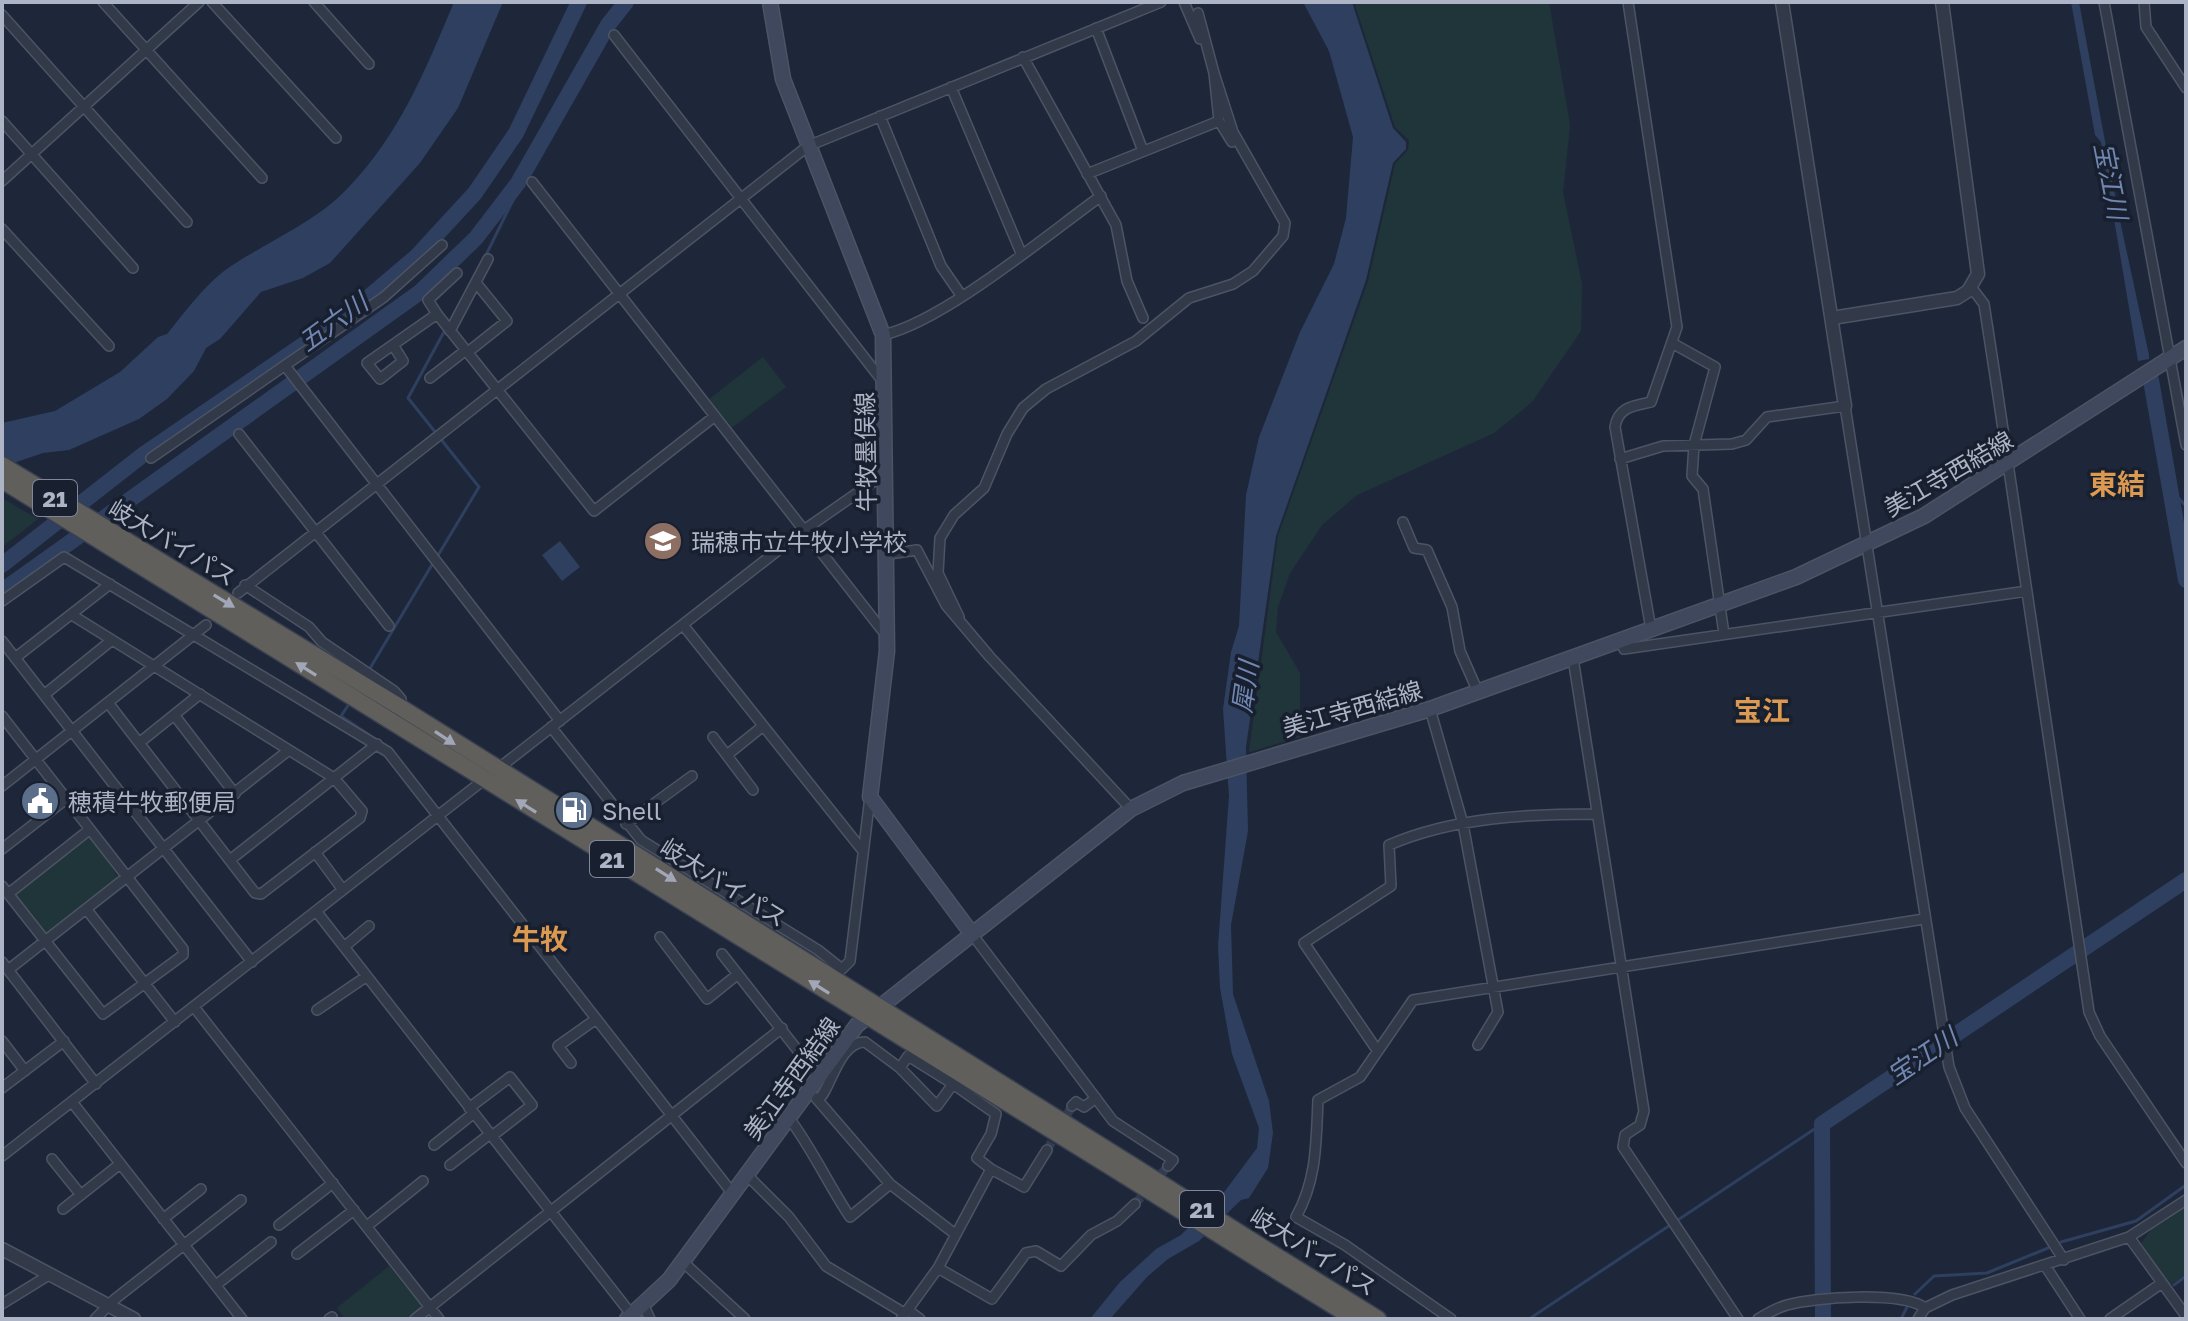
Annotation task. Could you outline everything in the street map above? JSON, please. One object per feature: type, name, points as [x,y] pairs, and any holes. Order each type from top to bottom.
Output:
[{"type":"highway","name":"岐大バイパス","points":[[2,465],[105,537],[490,776],[1270,1259],[1378,1319]]},
{"type":"highway","name":"岐大バイパス","points":[[2,480],[400,707],[490,776]]},
{"type":"highway","name":"岐大バイパス","points":[[1270,1259],[1355,1319]]},
{"type":"main road","name":"牛牧墨俣線","points":[[770,2],[783,79],[883,335],[888,632],[870,797]]},
{"type":"main road","name":"美江寺西結線","points":[[629,1317],[683,1262],[789,1118],[813,1095],[817,1075],[873,1012],[1131,809],[1174,787],[1219,771],[1430,709],[1796,577],[1924,516],[2008,465],[2186,348]]},
{"type":"main road","points":[[870,797],[972,934]]},
{"type":"street","points":[[103,2],[262,178]]},
{"type":"street","points":[[2,181],[199,2]]},
{"type":"street","points":[[212,2],[336,138]]},
{"type":"street","points":[[314,2],[369,64]]},
{"type":"street","points":[[400,707],[401,699],[394,691],[322,642],[309,627],[241,589],[808,146],[1161,2]]},
{"type":"street","points":[[1184,2],[1201,43],[1210,52]]},
{"type":"street","points":[[1628,2],[1677,327],[1651,402],[1626,407],[1616,417],[1620,459],[1651,629]]},
{"type":"street","points":[[1782,2],[1943,1043],[1965,1108],[2064,1260]]},
{"type":"street","points":[[1832,318],[1957,298],[1971,287],[1978,274],[1979,259],[1942,2]]},
{"type":"street","points":[[2104,2],[2186,445]]},
{"type":"street","points":[[2144,2],[2146,27],[2186,88]]},
{"type":"street","points":[[1198,13],[1210,52],[1219,121],[1242,157],[1252,165]]},
{"type":"street","points":[[2,15],[187,222]]},
{"type":"street","points":[[1096,28],[1143,151]]},
{"type":"street","points":[[614,35],[886,386]]},
{"type":"street","points":[[1023,57],[1116,225],[1127,281],[1143,318]]},
{"type":"street","points":[[959,617],[938,573],[940,538],[954,515],[984,488],[1007,434],[1023,408],[1046,389],[1136,341],[1189,298],[1233,284],[1253,271],[1283,236],[1285,223],[1228,122],[1214,73]]},
{"type":"street","points":[[951,87],[1021,253]]},
{"type":"street","points":[[880,116],[941,266],[961,295]]},
{"type":"street","points":[[2,121],[133,268]]},
{"type":"street","points":[[1087,174],[1219,121]]},
{"type":"street","points":[[532,182],[882,630],[888,632]]},
{"type":"street","points":[[883,335],[902,331],[961,295],[1101,196]]},
{"type":"street","points":[[2,229],[109,346]]},
{"type":"street","points":[[151,458],[384,297],[442,245]]},
{"type":"street","points":[[393,345],[444,323],[477,284],[488,259]]},
{"type":"street","points":[[457,273],[428,300],[594,511],[715,416]]},
{"type":"street","points":[[430,378],[507,321],[477,284]]},
{"type":"street","points":[[1971,287],[1984,304],[2089,1012],[2100,1036],[2186,1163]]},
{"type":"street","points":[[1672,343],[1715,367],[1694,445],[1692,476],[1703,489],[1724,634]]},
{"type":"street","points":[[286,367],[434,560],[626,824],[641,840],[818,950],[842,969],[850,961],[870,797]]},
{"type":"street","points":[[1620,459],[1663,446],[1746,440],[1767,417],[1845,406]]},
{"type":"street","points":[[239,434],[389,626]]},
{"type":"street","points":[[2,1156],[804,530],[886,473]]},
{"type":"street","points":[[1403,522],[1414,548],[1427,550],[1452,607],[1460,651],[1478,692]]},
{"type":"street","points":[[889,554],[917,550],[946,605],[1131,809]]},
{"type":"street","points":[[2,601],[59,557],[110,584],[388,752],[733,1194]]},
{"type":"street","points":[[15,658],[110,584]]},
{"type":"street","points":[[1621,640],[1624,649],[2027,591]]},
{"type":"street","points":[[72,615],[334,778],[362,811],[360,818],[261,894],[255,893],[109,704]]},
{"type":"street","points":[[2,786],[196,636],[206,625]]},
{"type":"street","points":[[683,625],[863,851]]},
{"type":"street","points":[[44,695],[112,640]]},
{"type":"street","points":[[2,641],[252,962]]},
{"type":"street","points":[[1573,658],[1644,1111],[1640,1125],[1622,1141],[1738,1319]]},
{"type":"street","points":[[139,743],[200,694]]},
{"type":"street","points":[[1430,709],[1463,824],[1498,1012],[1479,1038],[1478,1045]]},
{"type":"street","points":[[2,716],[183,949],[183,955],[103,1014],[5,890],[89,830]]},
{"type":"street","points":[[175,716],[235,794]]},
{"type":"street","points":[[727,755],[763,726]]},
{"type":"street","points":[[713,737],[753,790]]},
{"type":"street","points":[[230,860],[377,744]]},
{"type":"street","points":[[96,1084],[5,966],[46,941],[87,910],[289,750]]},
{"type":"street","points":[[626,824],[691,779]]},
{"type":"street","points":[[2,849],[66,799]]},
{"type":"street","points":[[1377,1050],[1304,943],[1391,886],[1389,845],[1463,824],[1518,815],[1597,814]]},
{"type":"street","points":[[315,852],[343,890]]},
{"type":"street","points":[[87,910],[175,1022]]},
{"type":"street","points":[[316,911],[629,1317]]},
{"type":"street","points":[[1451,1319],[1345,1245],[1296,1217],[1310,1191],[1315,1169],[1318,1100],[1360,1077],[1413,1000],[1924,919]]},
{"type":"street","points":[[344,947],[369,926]]},
{"type":"street","points":[[972,934],[1113,1121],[1173,1160],[1168,1166]]},
{"type":"street","points":[[660,937],[707,999],[738,974]]},
{"type":"street","points":[[722,954],[817,1075]]},
{"type":"street","points":[[317,1010],[367,976]]},
{"type":"street","points":[[194,1007],[439,1319]]},
{"type":"street","points":[[571,1063],[558,1046],[596,1019]]},
{"type":"street","points":[[415,1319],[782,1028]]},
{"type":"street","points":[[2,1041],[25,1071]]},
{"type":"street","points":[[2,1088],[64,1041]]},
{"type":"street","points":[[813,1095],[823,1096],[830,1073],[859,1042],[876,1048],[937,1106],[953,1084]]},
{"type":"street","points":[[900,1068],[908,1056],[996,1114],[991,1134],[977,1158],[991,1169],[1024,1187],[1047,1150]]},
{"type":"street","points":[[434,1145],[510,1077],[532,1105],[450,1165]]},
{"type":"street","points":[[813,1095],[890,1184],[955,1234]]},
{"type":"street","points":[[1072,1106],[1076,1102],[1084,1107],[1096,1098]]},
{"type":"street","points":[[72,1102],[242,1319]]},
{"type":"street","points":[[789,1118],[814,1151],[819,1171],[850,1217],[890,1184]]},
{"type":"street","points":[[52,1159],[81,1195]]},
{"type":"street","points":[[63,1209],[120,1164]]},
{"type":"street","points":[[904,1314],[938,1268],[991,1169]]},
{"type":"street","points":[[747,1175],[789,1217],[826,1266],[904,1314],[920,1319]]},
{"type":"street","points":[[367,1226],[423,1181]]},
{"type":"street","points":[[279,1225],[333,1183]]},
{"type":"street","points":[[163,1219],[201,1189]]},
{"type":"street","points":[[95,1319],[183,1244],[241,1200]]},
{"type":"street","points":[[1919,1318],[1925,1308],[1952,1295],[2046,1267],[2129,1237],[2186,1200]]},
{"type":"street","points":[[938,1268],[992,1299],[1026,1253],[1036,1251],[1061,1266],[1091,1235],[1117,1221],[1135,1204]]},
{"type":"street","points":[[297,1254],[354,1210]]},
{"type":"street","points":[[2129,1237],[2186,1316]]},
{"type":"street","points":[[216,1285],[271,1242]]},
{"type":"street","points":[[2,1249],[134,1319]]},
{"type":"street","points":[[683,1262],[745,1319]]},
{"type":"street","points":[[2046,1267],[2080,1319]]},
{"type":"street","points":[[2,1304],[49,1275]]},
{"type":"street","points":[[2110,1319],[2162,1283]]},
{"type":"street","points":[[1758,1319],[1788,1304],[1824,1299],[1907,1299],[1925,1308]]},
{"type":"street","points":[[643,1304],[650,1319]]},
{"type":"green space","points":[[1354,2],[1549,2],[1570,125],[1563,192],[1582,284],[1581,331],[1532,402],[1494,433],[1357,495],[1322,525],[1290,573],[1278,607],[1276,632],[1300,673],[1300,737],[1249,752],[1278,536],[1368,281],[1395,164],[1408,150],[1409,140],[1395,127]]},
{"type":"green space","points":[[763,357],[786,387],[730,429],[708,400]]},
{"type":"green space","points":[[2,498],[38,519],[2,547]]},
{"type":"green space","points":[[86,837],[91,837],[119,879],[45,934],[15,895]]},
{"type":"green space","points":[[2186,1207],[2186,1274],[2169,1286],[2141,1243],[2151,1230]]},
{"type":"green space","points":[[389,1266],[424,1309],[412,1319],[345,1319],[337,1308]]},
{"type":"water","points":[[454,2],[503,2],[458,108],[420,163],[330,263],[303,278],[261,292],[220,339],[206,348],[194,371],[167,399],[139,419],[69,450],[43,453],[2,467],[2,423],[55,411],[120,372],[158,337],[167,334],[216,277],[303,224],[346,190],[396,125],[421,78]]},
{"type":"water","name":"犀川","points":[[1303,2],[1352,2],[1393,128],[1406,142],[1406,149],[1393,163],[1366,280],[1276,536],[1246,747],[1248,831],[1231,925],[1233,994],[1269,1101],[1273,1133],[1268,1168],[1249,1198],[1241,1200],[1199,1241],[1168,1259],[1147,1277],[1110,1319],[1090,1319],[1120,1282],[1156,1249],[1181,1235],[1225,1191],[1257,1148],[1259,1128],[1232,1054],[1220,988],[1218,946],[1229,796],[1223,709],[1231,652],[1239,626],[1246,495],[1259,437],[1300,332],[1334,264],[1346,218],[1353,137],[1329,51]]},
{"type":"water","name":"宝江川","points":[[2071,2],[2079,2],[2149,359],[2138,361],[2101,142],[2095,135]]},
{"type":"water","points":[[560,541],[580,567],[562,581],[542,555]]},
{"type":"waterway","name":"五六川","points":[[2,565],[144,454],[351,312],[417,256],[475,193],[516,133],[579,2]]},
{"type":"waterway","points":[[2,591],[420,292],[476,238],[518,183],[608,25],[626,2]]},
{"type":"waterway","points":[[485,257],[515,196],[511,192]]},
{"type":"waterway","points":[[449,324],[458,306]]},
{"type":"waterway","points":[[437,557],[479,487],[408,398],[445,330]]},
{"type":"waterway","name":"宝江川","points":[[2151,380],[2186,580]]},
{"type":"waterway","points":[[2171,490],[2186,506]]},
{"type":"waterway","points":[[369,670],[433,563]]},
{"type":"waterway","points":[[351,701],[341,716],[393,751]]},
{"type":"waterway","name":"宝江川","points":[[1823,1319],[1822,1124],[2186,880]]},
{"type":"waterway","points":[[1529,1319],[1822,1124]]},
{"type":"waterway","points":[[2061,1242],[2136,1221],[2186,1185]]},
{"type":"waterway","points":[[1915,1294],[1934,1276],[1987,1273],[2048,1248]]},
{"type":"waterway","points":[[2174,1285],[2186,1276]]},
{"type":"waterway","points":[[1901,1319],[1908,1305]]},
{"type":"tunnel","points":[[1047,1150],[1072,1106]]},
{"type":"tunnel","points":[[1135,1204],[1168,1166]]},
{"type":"place","name":"瑞穂市立牛牧小学校","points":[[663,541]]},
{"type":"place","name":"穂積牛牧郵便局","points":[[40,801]]},
{"type":"place","name":"Shell","points":[[574,810]]},
{"type":"district","name":"東結","points":[[2117,483]]},
{"type":"district","name":"宝江","points":[[1762,710]]},
{"type":"district","name":"牛牧","points":[[540,938]]}]
